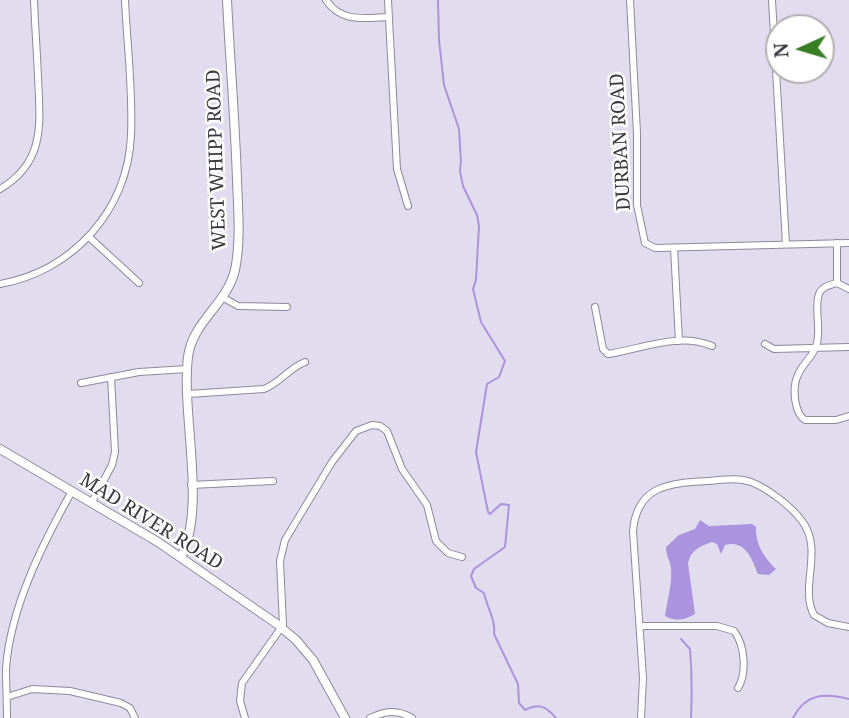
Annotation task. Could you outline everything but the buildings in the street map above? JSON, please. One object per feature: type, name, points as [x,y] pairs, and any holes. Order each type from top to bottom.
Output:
[{"type":"street","points":[[0,189],[16,178],[26,166],[39,135],[34,0]]},
{"type":"street","points":[[0,284],[49,268],[71,254],[89,237],[116,197],[129,156],[131,121],[125,0]]},
{"type":"street","name":"WEST WHIPP ROAD","points":[[181,557],[189,533],[191,485],[187,369],[190,348],[196,332],[222,297],[234,271],[238,234],[227,0]]},
{"type":"street","points":[[326,0],[337,13],[350,17],[388,17]]},
{"type":"street","points":[[388,0],[397,169],[408,206]]},
{"type":"street","name":"DURBAN ROAD","points":[[630,0],[637,133],[637,205],[642,238],[651,247],[674,248],[849,243]]},
{"type":"street","points":[[772,0],[786,244]]},
{"type":"street","points":[[89,237],[139,283]]},
{"type":"street","points":[[837,243],[837,283]]},
{"type":"street","points":[[674,248],[679,341]]},
{"type":"street","points":[[849,289],[837,283],[825,287],[820,293],[816,348],[797,377],[796,398],[798,413],[805,420],[836,420],[849,416]]},
{"type":"street","points":[[222,297],[238,306],[287,307]]},
{"type":"street","points":[[595,307],[603,349],[608,354],[679,341],[699,341],[712,345]]},
{"type":"street","points":[[765,344],[774,349],[849,347]]},
{"type":"street","points":[[188,394],[264,389],[305,362]]},
{"type":"street","points":[[81,383],[139,372],[187,369]]},
{"type":"street","points":[[92,502],[111,466],[115,452],[111,377]]},
{"type":"street","points":[[244,718],[240,701],[242,683],[282,628],[284,615],[280,561],[285,540],[343,446],[356,431],[376,425],[387,432],[402,468],[427,505],[436,541],[448,553],[462,557]]},
{"type":"street","name":"MAD RIVER ROAD","points":[[0,449],[181,557],[282,628],[313,660],[345,718]]},
{"type":"street","points":[[641,718],[643,692],[633,531],[643,502],[655,490],[668,484],[736,479],[752,482],[794,512],[804,523],[811,542],[811,609],[823,621],[849,627]]},
{"type":"street","points":[[191,485],[273,481]]},
{"type":"street","points":[[8,718],[6,667],[9,646],[42,548],[72,491]]},
{"type":"street","points":[[640,626],[717,626],[734,631],[742,647],[743,673],[738,688]]},
{"type":"street","points":[[7,697],[32,689],[70,691],[121,703],[130,708],[135,718]]},
{"type":"street","points":[[370,718],[389,711],[412,718]]},
{"type":"shaded area","points":[[700,520],[709,526],[752,524],[756,527],[761,550],[776,569],[769,575],[758,574],[747,552],[738,545],[725,545],[721,554],[717,544],[712,542],[704,545],[694,552],[688,563],[695,614],[684,619],[673,619],[665,616],[671,576],[666,547],[679,535],[695,529]]},
{"type":"waterway","points":[[438,0],[444,85],[459,129],[463,186],[477,215],[479,226],[476,280],[473,289],[481,322],[505,361],[499,377],[487,384],[476,452],[488,512],[490,514],[501,504],[509,505],[505,547],[474,569],[471,576],[476,588],[484,593],[493,619],[494,634],[518,684],[519,703],[525,710],[542,707],[556,718]]},
{"type":"waterway","points":[[681,639],[690,649],[691,718]]},
{"type":"waterway","points":[[793,718],[810,699],[824,696],[849,699]]}]
